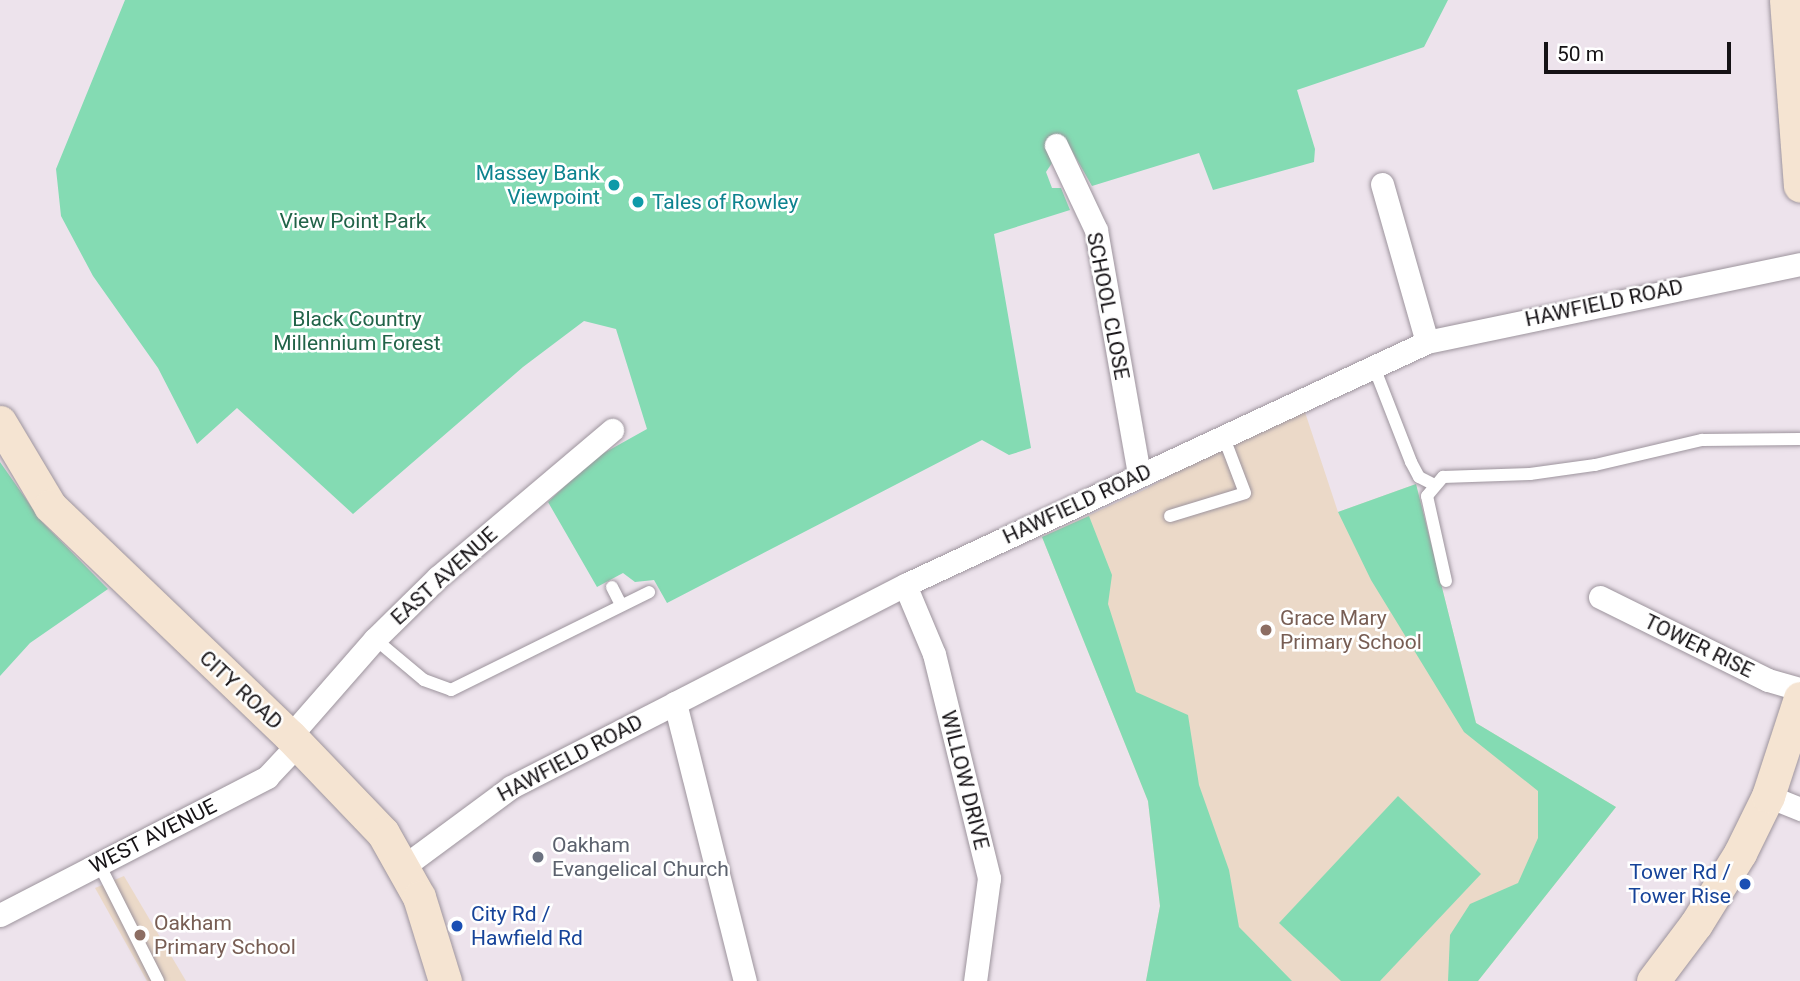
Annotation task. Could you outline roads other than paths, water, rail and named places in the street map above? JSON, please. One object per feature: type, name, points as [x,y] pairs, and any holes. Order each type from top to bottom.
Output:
[{"type":"street","points":[[1786,0],[1800,185]]},
{"type":"street","name":"SCHOOL CLOSE","points":[[1056,145],[1096,230],[1139,473]]},
{"type":"street","points":[[1382,184],[1427,342]]},
{"type":"street","name":"HAWFIELD ROAD","points":[[403,867],[511,788],[905,585],[1139,473],[1427,342],[1800,264]]},
{"type":"street","name":"CITY ROAD","points":[[0,422],[50,506],[294,740],[383,833],[403,867],[431,927],[445,981]]},
{"type":"street","name":"EAST AVENUE","points":[[294,740],[375,639],[438,577],[612,430]]},
{"type":"street","name":"WILLOW DRIVE","points":[[905,585],[934,654],[989,878],[975,981]]},
{"type":"street","name":"TOWER RISE","points":[[1600,597],[1768,680],[1800,689]]},
{"type":"street","points":[[1653,981],[1711,900],[1768,796],[1800,698]]},
{"type":"street","points":[[675,703],[745,981]]},
{"type":"street","name":"WEST AVENUE","points":[[0,915],[267,777],[294,740]]},
{"type":"street","points":[[1768,796],[1800,809]]},
{"type":"lane","points":[[1374,366],[1411,462],[1419,477],[1433,484]]},
{"type":"lane","points":[[1170,516],[1245,493],[1223,435]]},
{"type":"lane","points":[[1446,581],[1428,512],[1427,496],[1433,484],[1443,478],[1530,474],[1595,465],[1702,440],[1800,439]]},
{"type":"lane","points":[[612,587],[621,605]]},
{"type":"lane","points":[[375,639],[424,680],[451,690],[649,592]]},
{"type":"lane","points":[[99,864],[158,981]]},
{"type":"place","name":"Massey Bank Viewpoint","points":[[614,185]]},
{"type":"place","name":"Tales of Rowley","points":[[638,202]]},
{"type":"place","name":"Grace Mary Primary School","points":[[1266,630]]},
{"type":"place","name":"Oakham Evangelical Church","points":[[538,857]]},
{"type":"place","name":"Tower Rd / Tower Rise","points":[[1745,884]]},
{"type":"place","name":"City Rd / Hawfield Rd","points":[[457,926]]},
{"type":"place","name":"Oakham Primary School","points":[[140,935]]},
{"type":"park label","name":"View Point Park","points":[[353,221]]},
{"type":"park label","name":"Black Country Millennium Forest","points":[[357,331]]}]
